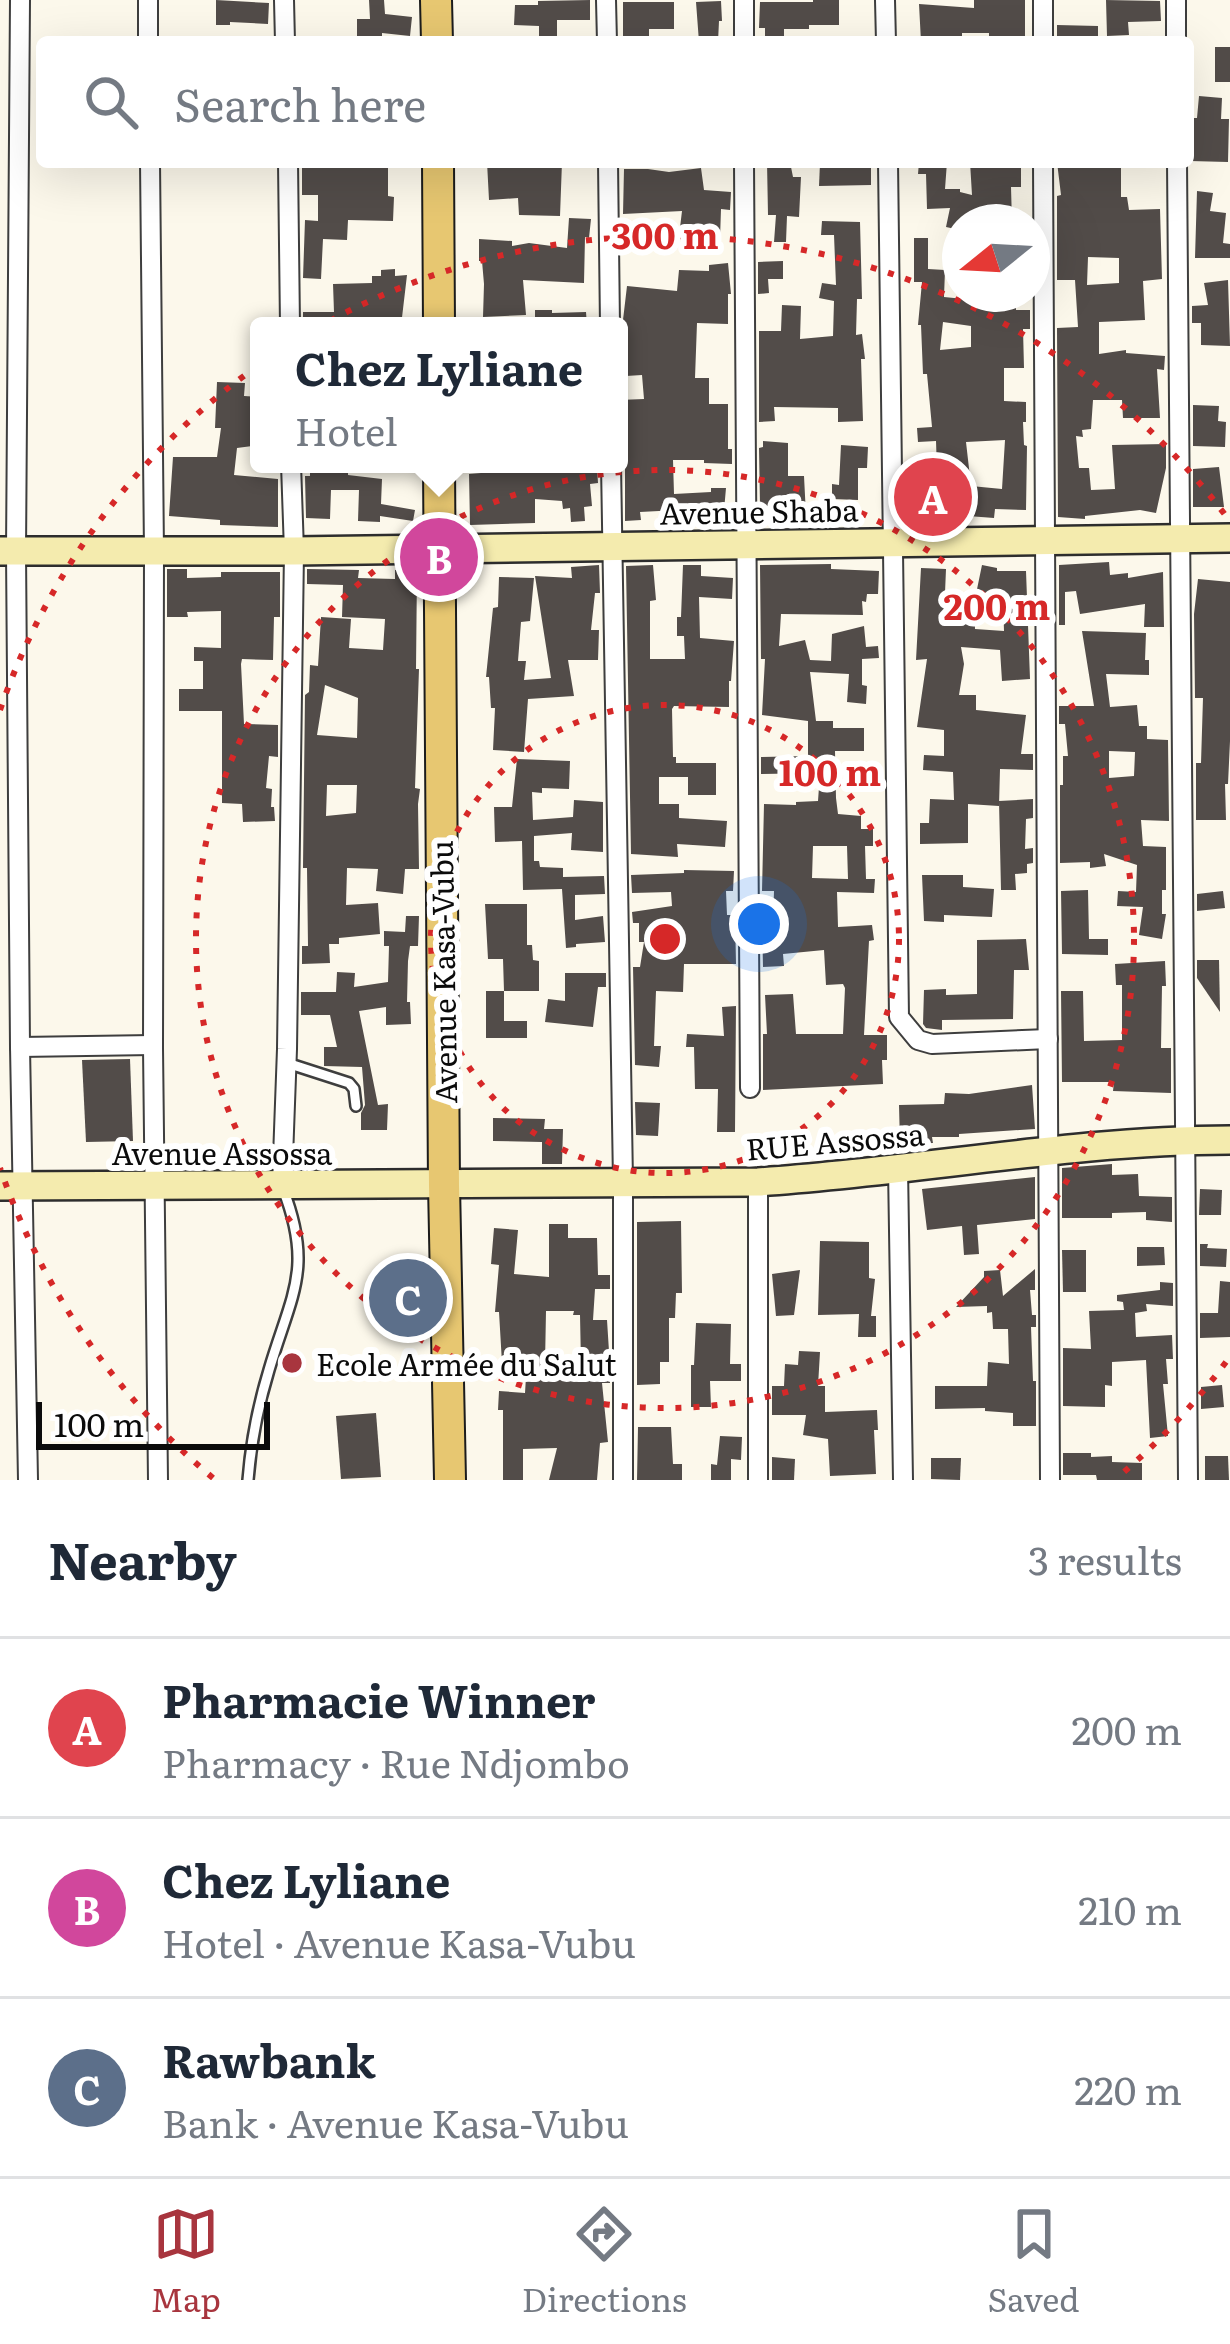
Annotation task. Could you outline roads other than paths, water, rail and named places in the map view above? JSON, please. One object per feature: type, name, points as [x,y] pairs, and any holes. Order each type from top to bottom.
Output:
[{"type":"main road","points":[[436,0],[436,36]]},
{"type":"main road","points":[[438,168],[440,317]]},
{"type":"main road","name":"Avenue Kasa-Vubu","points":[[439,473],[450,1480]]},
{"type":"street","points":[[20,0],[8,552],[20,1047],[11,1186],[28,1480]]},
{"type":"street","points":[[148,0],[148,36]]},
{"type":"street","points":[[284,0],[285,36]]},
{"type":"street","points":[[606,0],[607,36]]},
{"type":"street","points":[[744,0],[744,36]]},
{"type":"street","points":[[886,0],[886,36]]},
{"type":"street","points":[[1042,0],[1043,36]]},
{"type":"street","points":[[1176,0],[1176,36]]},
{"type":"street","points":[[150,168],[158,1480]]},
{"type":"street","points":[[288,168],[290,317]]},
{"type":"street","points":[[608,168],[610,317]]},
{"type":"street","points":[[744,168],[750,1088]]},
{"type":"street","points":[[888,168],[898,1017],[917,1040],[932,1044],[1048,1039]]},
{"type":"street","points":[[1043,168],[1050,1480]]},
{"type":"street","points":[[1177,168],[1188,1480]]},
{"type":"street","points":[[282,1185],[294,551],[291,473]]},
{"type":"street","points":[[611,473],[623,1480]]},
{"type":"street","name":"Avenue Shaba","points":[[8,552],[1230,538]]},
{"type":"street","points":[[20,1047],[153,1045]]},
{"type":"street","name":"RUE Assossa","points":[[444,1185],[758,1182],[838,1177],[1048,1150],[1230,1140]]},
{"type":"street","points":[[898,1168],[903,1480]]},
{"type":"street","points":[[758,1182],[758,1480]]},
{"type":"street","name":"Avenue Assossa","points":[[11,1186],[444,1185]]},
{"type":"lane","points":[[287,1063],[349,1083],[356,1106]]},
{"type":"lane","points":[[248,1480],[252,1438],[268,1372],[299,1279],[293,1214],[282,1185]]},
{"type":"place","name":"Pharmacie Winner","points":[[933,497]]},
{"type":"place","name":"Chez Lyliane","points":[[439,557]]},
{"type":"place","name":"Rawbank","points":[[408,1298]]},
{"type":"place","name":"Ecole Armée du Salut","points":[[292,1363]]}]
